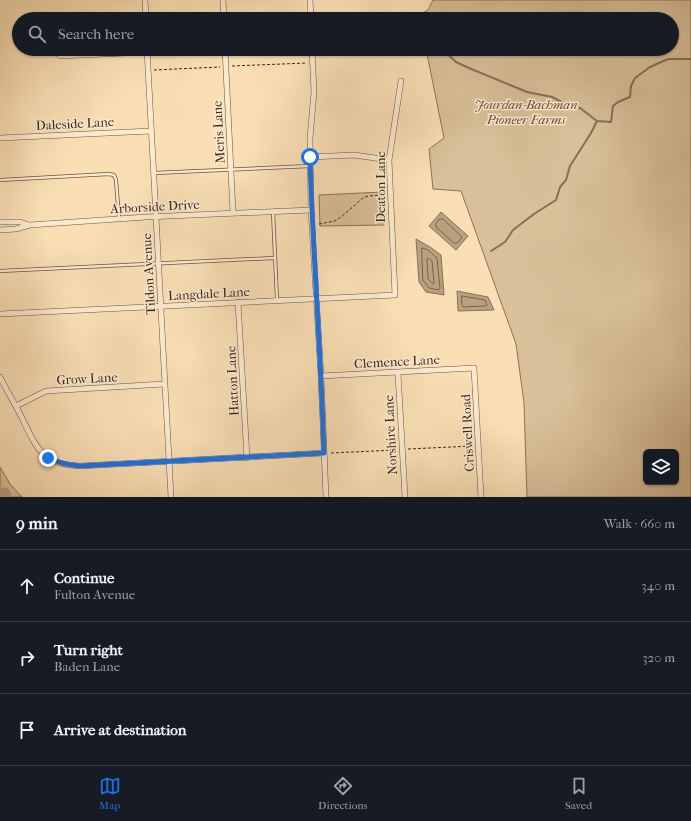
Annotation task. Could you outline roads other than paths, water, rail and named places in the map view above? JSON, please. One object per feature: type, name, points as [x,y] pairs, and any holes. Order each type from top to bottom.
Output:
[{"type":"street","points":[[145,0],[146,12]]},
{"type":"street","points":[[223,0],[224,12]]},
{"type":"street","points":[[310,0],[311,12]]},
{"type":"street","name":"Tildon Avenue","points":[[147,56],[170,497]]},
{"type":"street","name":"Meris Lane","points":[[226,56],[233,213]]},
{"type":"street","points":[[312,56],[314,92],[310,138],[311,210],[321,376],[326,497]]},
{"type":"street","name":"Deaton Lane","points":[[395,295],[389,160],[401,80]]},
{"type":"street","name":"Daleside Lane","points":[[0,138],[151,131]]},
{"type":"street","points":[[310,157],[354,155],[389,160]]},
{"type":"street","name":"Arborside Drive","points":[[0,230],[16,229],[30,225],[119,219],[311,210]]},
{"type":"street","points":[[0,222],[20,222],[30,225]]},
{"type":"street","name":"Langdale Lane","points":[[0,314],[395,295]]},
{"type":"street","name":"Hatton Lane","points":[[238,302],[247,458]]},
{"type":"street","name":"Clemence Lane","points":[[321,376],[474,368]]},
{"type":"street","name":"Criswell Road","points":[[474,368],[481,497]]},
{"type":"street","name":"Norshire Lane","points":[[398,373],[405,497]]},
{"type":"street","points":[[0,377],[36,446],[48,458],[68,465],[80,466],[169,462],[324,453]]},
{"type":"street","name":"Grow Lane","points":[[16,406],[46,391],[164,384]]},
{"type":"lane","points":[[153,174],[310,166]]},
{"type":"lane","points":[[0,180],[109,174],[114,175],[116,180],[119,219]]},
{"type":"lane","points":[[273,212],[277,300]]},
{"type":"lane","points":[[0,272],[274,258]]},
{"type":"water","points":[[441,212],[468,236],[456,250],[429,226]]},
{"type":"water","points":[[416,239],[441,255],[444,295],[426,292],[419,282]]},
{"type":"water","points":[[457,291],[488,297],[494,310],[458,311]]},
{"type":"waterway","points":[[450,56],[456,62],[527,92],[552,97],[567,105],[580,108],[597,121]]},
{"type":"waterway","points":[[491,251],[505,242],[513,230],[556,200],[560,187],[566,180],[570,166],[597,121],[611,122],[613,106],[630,97],[631,86],[635,78],[650,67],[668,59],[691,59]]},
{"type":"waterway","points":[[0,494],[5,493],[6,497]]},
{"type":"park label","name":"Jourdan-Bachman Pioneer Farms","points":[[526,112]]}]
